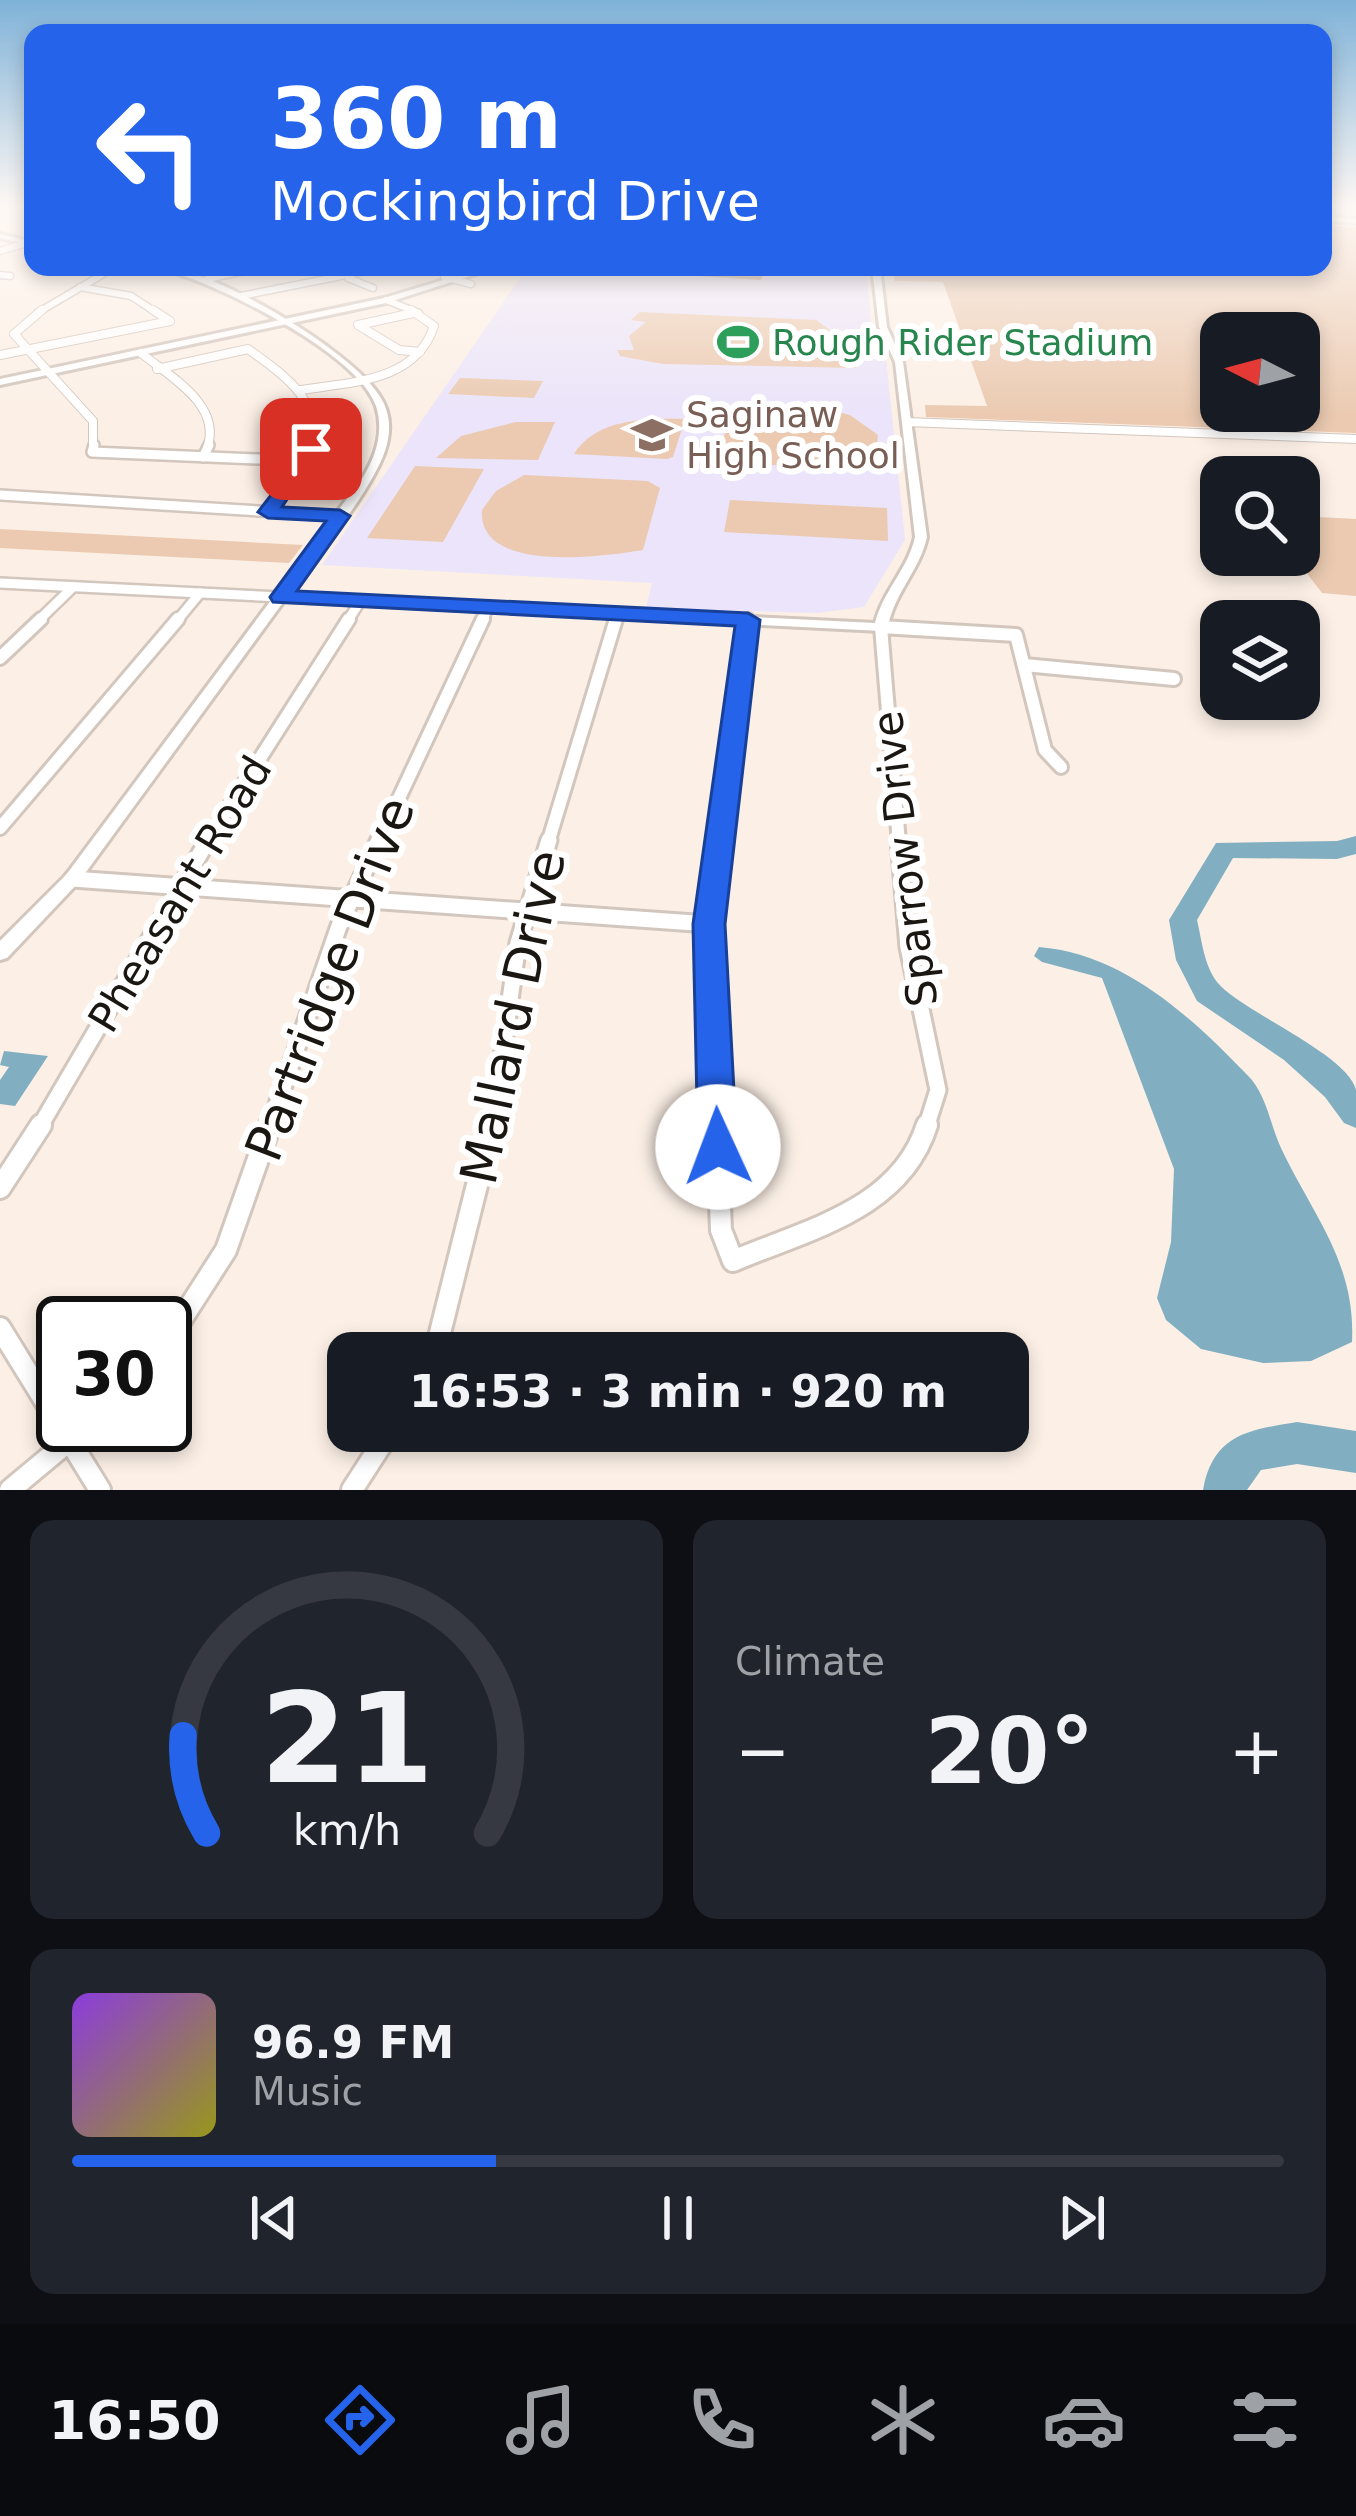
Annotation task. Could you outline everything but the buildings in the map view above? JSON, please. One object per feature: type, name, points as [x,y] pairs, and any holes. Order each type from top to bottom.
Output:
[{"type":"main road","points":[[44,369],[141,353],[278,320],[425,276]]},
{"type":"main road","points":[[0,379],[386,300],[468,276]]},
{"type":"street","points":[[5,276],[10,276]]},
{"type":"street","points":[[99,276],[19,325],[14,337],[93,421],[97,436],[92,452],[305,461]]},
{"type":"street","points":[[0,953],[73,879],[340,516],[372,471],[384,442],[382,408],[364,379],[241,296],[199,276]]},
{"type":"street","points":[[207,278],[217,276]]},
{"type":"street","points":[[241,296],[350,276]]},
{"type":"street","points":[[450,276],[471,284]]},
{"type":"street","points":[[877,276],[883,327],[899,362],[920,544],[888,597],[881,627]]},
{"type":"street","points":[[346,277],[374,288]]},
{"type":"street","points":[[0,356],[170,321],[131,296],[79,287]]},
{"type":"street","points":[[301,390],[403,368],[420,352],[435,329],[417,312],[386,300]]},
{"type":"street","points":[[417,312],[358,325],[399,350],[420,352]]},
{"type":"street","points":[[158,369],[248,349],[301,390],[315,419],[305,461],[268,512]]},
{"type":"street","points":[[141,353],[209,417],[213,435],[203,457]]},
{"type":"street","points":[[906,422],[1356,439]]},
{"type":"street","points":[[0,495],[340,516]]},
{"type":"street","points":[[0,583],[1016,635],[1045,750],[1061,766]]},
{"type":"street","points":[[0,658],[73,587]]},
{"type":"street","points":[[0,828],[200,593]]},
{"type":"street","name":"Pheasant Road","points":[[0,1188],[69,1082],[177,888],[361,601]]},
{"type":"street","name":"Partridge Drive","points":[[192,1303],[226,1250],[352,896],[488,608]]},
{"type":"street","name":"Mallard Drive","points":[[441,1332],[487,1159],[512,977],[527,910],[617,614]]},
{"type":"street","points":[[73,879],[709,924],[748,620]]},
{"type":"street","name":"Sparrow Drive","points":[[709,924],[722,1230],[733,1261],[869,1203],[916,1159],[938,1090],[908,947],[881,627]]},
{"type":"street","points":[[1024,665],[1174,679]]},
{"type":"street","points":[[0,1328],[36,1387]]},
{"type":"street","points":[[10,1490],[58,1452]]},
{"type":"street","points":[[76,1452],[100,1490]]},
{"type":"street","points":[[352,1490],[377,1452]]},
{"type":"shaded area","name":"Saginaw High School","points":[[522,276],[867,276],[871,322],[886,358],[905,540],[864,607],[817,613],[646,608],[652,583],[322,565]]},
{"type":"shaded area","points":[[893,276],[1356,276],[1356,433],[1320,432],[1320,312],[1200,312],[1200,427],[926,417],[925,405],[987,406],[943,282],[895,281]]},
{"type":"shaded area","name":"Rough Rider Stadium","points":[[640,312],[816,320],[842,339],[856,368],[663,364],[620,356],[617,350],[634,350],[629,336],[646,322],[631,320]]},
{"type":"shaded area","points":[[460,378],[543,381],[534,398],[448,394]]},
{"type":"shaded area","points":[[805,404],[850,415],[878,435],[876,453],[857,469],[733,463],[720,456],[730,409]]},
{"type":"shaded area","points":[[685,419],[673,457],[667,459],[574,454],[595,433],[609,427],[639,420]]},
{"type":"shaded area","points":[[516,422],[555,422],[538,460],[436,458],[461,436]]},
{"type":"shaded area","points":[[415,466],[484,469],[443,542],[367,538]]},
{"type":"shaded area","points":[[524,475],[648,481],[660,488],[643,550],[547,557],[500,545],[486,531],[482,510],[496,491]]},
{"type":"shaded area","points":[[730,500],[887,508],[888,541],[724,532]]},
{"type":"shaded area","points":[[1320,517],[1356,519],[1356,596],[1322,593],[1309,576],[1320,576]]},
{"type":"shaded area","points":[[0,529],[303,545],[289,563],[0,548]]},
{"type":"water","points":[[1039,947],[1070,952],[1129,976],[1182,1013],[1252,1080],[1339,1263],[1347,1287],[1352,1342],[1311,1361],[1263,1363],[1201,1349],[1166,1320],[1157,1298],[1171,1242],[1174,1169],[1102,978],[1042,962],[1034,956]]},
{"type":"water","points":[[4,1051],[48,1056],[15,1106],[0,1104],[0,1080],[9,1067],[0,1065]]},
{"type":"waterway","points":[[1356,845],[1337,850],[1225,849],[1183,920],[1191,960],[1208,993],[1295,1051],[1337,1087],[1356,1113]]},
{"type":"waterway","points":[[1225,1490],[1227,1478],[1249,1451],[1297,1443],[1356,1452]]},
{"type":"place","name":"Rough Rider Stadium","points":[[738,342]]},
{"type":"place","name":"Saginaw High School","points":[[652,435]]},
{"type":"route","points":[[311,449],[268,512],[340,516],[281,597],[748,620],[733,770],[709,924],[718,1147]]}]
